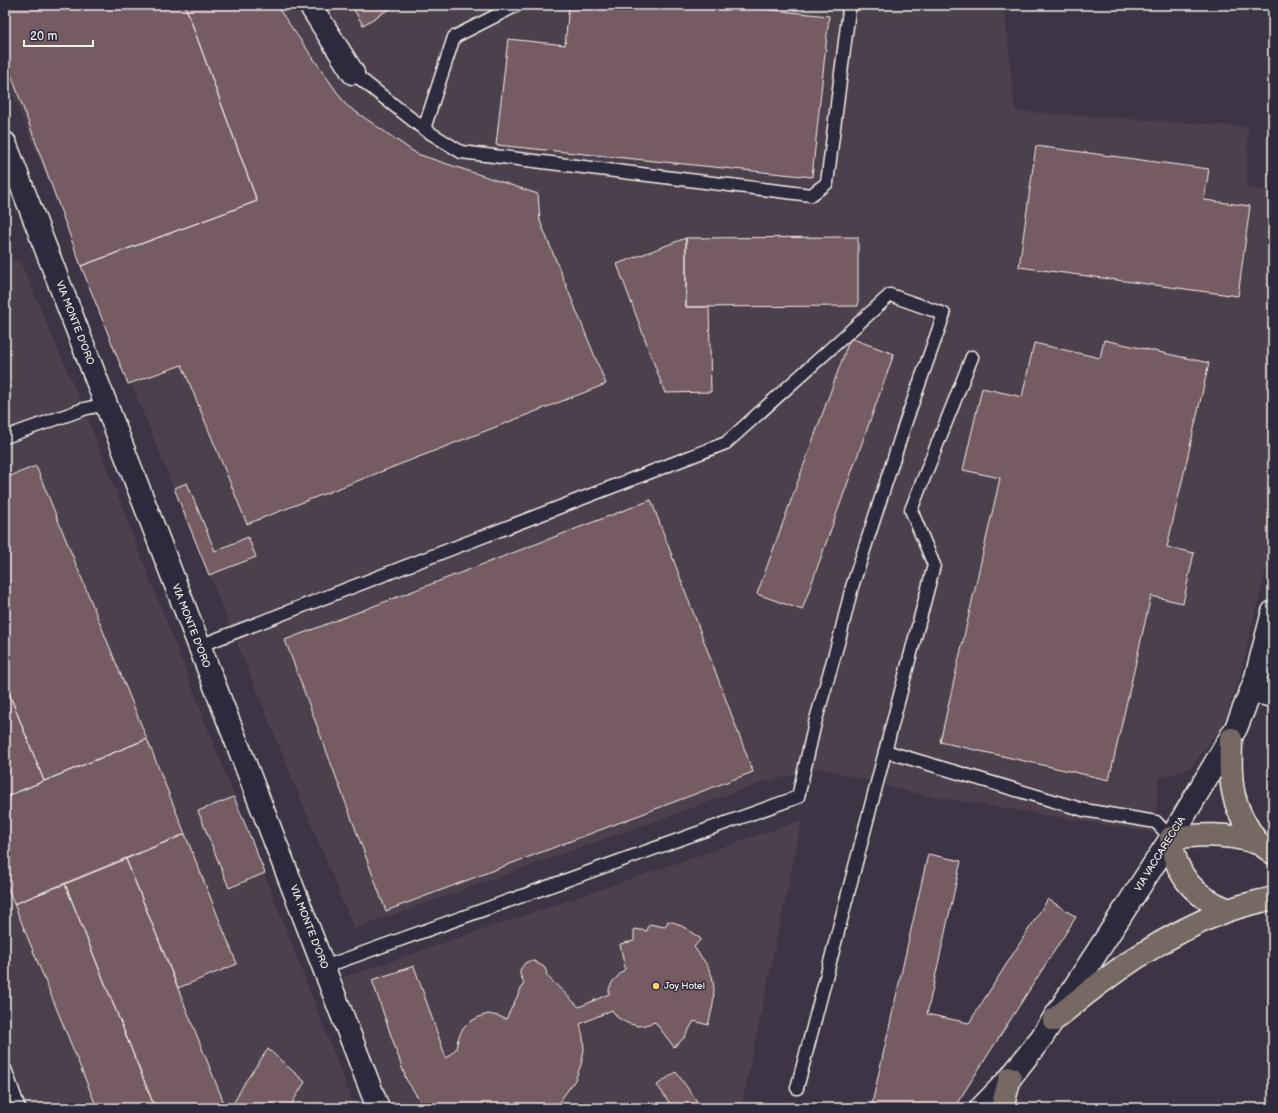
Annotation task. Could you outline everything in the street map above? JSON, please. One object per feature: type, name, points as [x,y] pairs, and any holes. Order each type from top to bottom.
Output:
[{"type":"highway","points":[[1231,739],[1230,777],[1233,796],[1248,829],[1266,848]]},
{"type":"highway","points":[[1229,910],[1214,904],[1188,883],[1175,862],[1171,838],[1197,834],[1213,834],[1236,838],[1266,848]]},
{"type":"highway","points":[[1054,1020],[1084,995],[1146,952],[1181,932],[1229,910],[1273,898]]},
{"type":"highway","points":[[1002,1108],[1010,1078]]},
{"type":"street","points":[[310,5],[353,73]]},
{"type":"street","name":"VIA MONTE D'ORO","points":[[5,143],[378,1108]]},
{"type":"street","name":"VIA VACCARECCIA","points":[[981,1108],[1010,1078],[1054,1020],[1171,838],[1231,739],[1258,671],[1273,612]]},
{"type":"street","points":[[1251,691],[1273,696]]},
{"type":"lane","points":[[424,129],[454,37],[517,5]]},
{"type":"lane","points":[[353,73],[424,129],[461,152],[810,195],[827,183],[849,10],[846,5]]},
{"type":"lane","points":[[199,646],[726,443],[890,295],[944,314],[905,424],[852,587],[840,636],[815,723],[798,797],[324,967]]},
{"type":"lane","points":[[797,1088],[934,565],[911,510],[972,357]]},
{"type":"lane","points":[[5,437],[84,409],[106,404]]},
{"type":"lane","points":[[885,751],[1084,810],[1156,822],[1171,838]]},
{"type":"lane","points":[[5,1068],[19,1108]]},
{"type":"shaded area","points":[[5,5],[1004,5],[1015,111],[1248,127],[1247,188],[1273,192],[1273,540],[1240,676],[1223,725],[1189,769],[1159,778],[1154,833],[913,793],[821,768],[764,782],[354,929],[5,75]]},
{"type":"shaded area","points":[[19,259],[84,409],[355,1108],[5,1108],[5,264]]},
{"type":"shaded area","points":[[802,820],[741,1108],[391,1108],[342,978]]},
{"type":"building","points":[[5,5],[185,5],[257,201],[81,266],[5,58]]},
{"type":"building","points":[[185,5],[276,5],[346,105],[417,154],[538,194],[540,221],[606,384],[247,524],[182,365],[128,384],[81,266],[257,201]]},
{"type":"building","points":[[351,5],[396,5],[363,25]]},
{"type":"building","points":[[569,5],[722,5],[829,16],[812,177],[496,145],[508,39],[565,45]]},
{"type":"building","points":[[1269,26],[1273,26],[1273,71],[1268,71]]},
{"type":"building","points":[[1270,118],[1273,118],[1273,175],[1270,175]]},
{"type":"building","points":[[1036,146],[1209,169],[1204,200],[1250,206],[1238,296],[1019,267]]},
{"type":"building","points":[[858,237],[858,306],[686,307],[686,238]]},
{"type":"building","points":[[686,238],[686,307],[709,307],[711,392],[665,393],[617,264]]},
{"type":"building","points":[[850,338],[894,354],[802,610],[757,594]]},
{"type":"building","points":[[1104,340],[1209,363],[1167,547],[1194,553],[1183,603],[1151,596],[1109,780],[940,742],[1000,478],[963,470],[982,388],[1022,397],[1034,343],[1100,358]]},
{"type":"building","points":[[36,466],[147,739],[44,781],[5,683],[5,478]]},
{"type":"building","points":[[187,483],[215,551],[248,537],[256,557],[209,575],[174,488]]},
{"type":"building","points":[[651,500],[753,772],[386,911],[285,640]]},
{"type":"building","points":[[5,683],[44,781],[5,797]]},
{"type":"building","points":[[147,739],[185,834],[14,904],[5,881],[5,797]]},
{"type":"building","points":[[234,797],[265,873],[229,888],[198,811]]},
{"type":"building","points":[[185,834],[237,964],[178,988],[126,859]]},
{"type":"building","points":[[928,854],[961,861],[927,1014],[969,1023],[1048,899],[1076,917],[954,1108],[871,1108]]},
{"type":"building","points":[[126,859],[226,1108],[155,1108],[65,884]]},
{"type":"building","points":[[65,884],[155,1108],[97,1108],[14,904]]},
{"type":"building","points":[[668,921],[676,923],[701,939],[694,947],[707,965],[712,976],[714,988],[713,1005],[708,1025],[694,1021],[684,1038],[674,1047],[655,1022],[638,1026],[627,1023],[618,1018],[612,1010],[580,1024],[584,1050],[581,1065],[575,1080],[555,1108],[424,1107],[406,1079],[372,980],[414,966],[446,1058],[456,1049],[462,1030],[470,1022],[488,1014],[506,1019],[524,983],[520,970],[525,963],[534,961],[544,967],[547,976],[579,1007],[609,994],[609,989],[613,981],[625,969],[620,944],[634,941],[634,929],[647,931],[649,924],[665,927]]},
{"type":"building","points":[[268,1049],[305,1082],[289,1108],[231,1108],[245,1082]]},
{"type":"building","points":[[676,1072],[699,1104],[694,1108],[673,1108],[657,1085]]},
{"type":"place","name":"Joy Hotel","points":[[656,986]]}]
